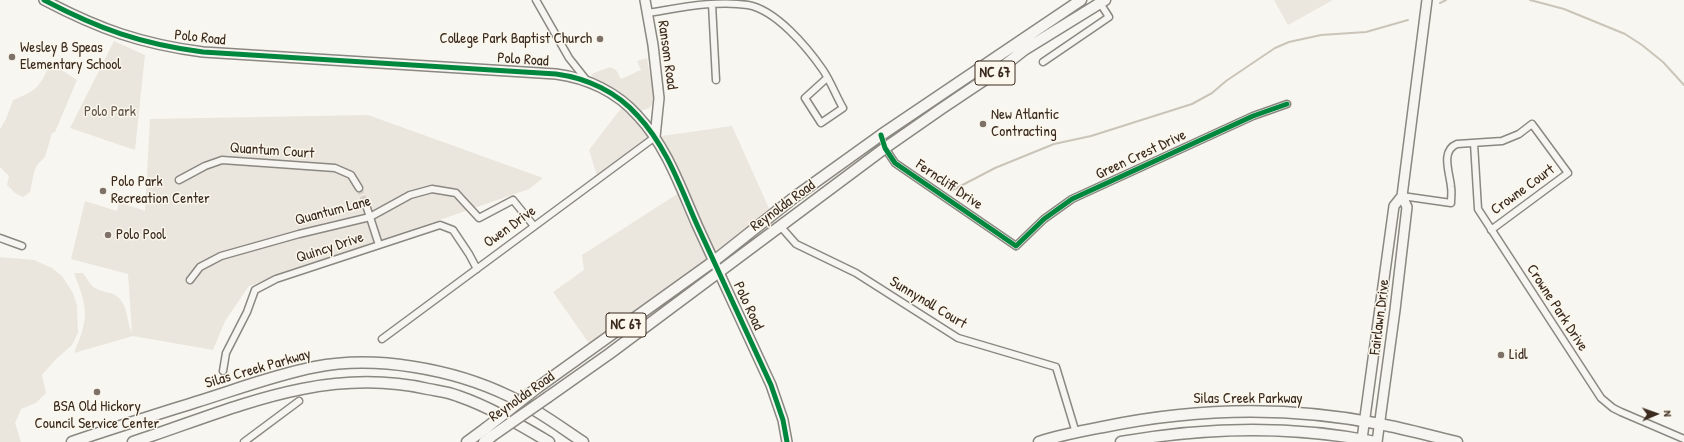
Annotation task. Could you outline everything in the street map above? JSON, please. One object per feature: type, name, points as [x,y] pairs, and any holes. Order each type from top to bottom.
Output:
[{"type":"main road","name":"Polo Road","points":[[44,0],[78,18],[111,32],[154,44],[188,50],[556,74],[588,82],[610,92],[637,114],[655,137],[670,165],[773,390],[783,420],[788,442]]},
{"type":"main road","name":"Ransom Road","points":[[645,0],[659,98],[655,137]]},
{"type":"main road","name":"Reynolda Road","points":[[484,442],[489,432],[537,388],[714,261],[796,196],[881,135],[1081,0]]},
{"type":"main road","name":"Fairlawn Drive","points":[[1362,439],[1394,206],[1402,196],[1427,0]]},
{"type":"main road","name":"Reynolda Road","points":[[467,442],[489,432],[548,397],[609,354],[718,271],[781,227],[885,148],[941,108],[996,72],[1024,50],[1102,2]]},
{"type":"main road","name":"Fairlawn Drive","points":[[1376,442],[1380,424],[1407,206],[1402,196]]},
{"type":"main road","name":"Silas Creek Parkway","points":[[72,442],[277,376],[316,367],[355,363],[394,365],[433,370],[471,381],[508,396],[583,442]]},
{"type":"main road","name":"Silas Creek Parkway","points":[[132,442],[187,422],[271,396],[307,387],[343,382],[378,382],[410,385],[457,395],[508,418],[549,442]]},
{"type":"main road","name":"Silas Creek Parkway","points":[[1039,442],[1074,437],[1126,422],[1219,412],[1263,412],[1306,414],[1365,421],[1457,442]]},
{"type":"main road","name":"Silas Creek Parkway","points":[[1121,442],[1180,433],[1233,430],[1278,430],[1333,435],[1376,442]]},
{"type":"street","points":[[536,0],[569,58],[588,82]]},
{"type":"street","points":[[1043,62],[1109,17],[1102,2]]},
{"type":"street","points":[[647,13],[712,4],[732,3],[749,5],[766,11],[782,24],[823,71],[827,78],[843,108],[821,123],[805,98],[827,78]]},
{"type":"street","points":[[712,4],[716,80]]},
{"type":"street","name":"Green Crest Drive","points":[[1016,246],[1044,219],[1072,199],[1253,116],[1287,104]]},
{"type":"street","name":"Crowne Court","points":[[1474,143],[1502,141],[1511,138],[1532,124],[1568,173],[1491,230]]},
{"type":"street","name":"Ferncliff Drive","points":[[881,135],[885,148],[895,163],[1016,246]]},
{"type":"street","name":"Owen Drive","points":[[382,339],[655,137]]},
{"type":"street","points":[[1402,196],[1451,203],[1452,187],[1447,158],[1448,152],[1451,147],[1457,144],[1474,143]]},
{"type":"street","name":"Crowne Park Drive","points":[[1474,143],[1477,203],[1482,217],[1605,403],[1621,412],[1684,439]]},
{"type":"street","name":"Quantum Court","points":[[179,180],[205,166],[222,160],[335,168],[351,175],[359,188]]},
{"type":"street","name":"Quantum Lane","points":[[190,280],[200,267],[221,256],[299,234],[370,217],[410,195],[432,190],[456,193],[479,218],[513,200],[534,226]]},
{"type":"street","points":[[366,206],[379,245]]},
{"type":"street","name":"Quincy Drive","points":[[223,371],[226,353],[247,312],[255,290],[276,279],[440,225],[452,230],[469,254],[477,269]]},
{"type":"street","name":"Sunnynoll Court","points":[[781,227],[796,244],[856,273],[958,338],[1056,367],[1074,437]]},
{"type":"street","points":[[0,238],[22,246]]},
{"type":"street","points":[[244,442],[299,401]]},
{"type":"shaded area","points":[[1274,0],[1333,0],[1288,25]]},
{"type":"shaded area","points":[[625,103],[655,137],[598,179],[589,150]]},
{"type":"shaded area","points":[[732,126],[776,224],[759,239],[714,261],[593,349],[553,292],[584,270],[582,255],[682,191],[655,137]]},
{"type":"green space","name":"Polo Park","points":[[114,41],[145,55],[135,150],[70,128]]},
{"type":"green space","points":[[647,58],[653,100],[648,109],[641,111],[620,93],[593,78],[591,74],[610,67],[616,70],[621,79],[641,70],[637,61]]},
{"type":"green space","points":[[51,63],[77,80],[55,132],[52,133],[45,157],[37,165],[34,172],[30,192],[23,197],[15,193],[7,185],[9,176],[0,167],[0,129],[6,119],[13,100],[37,87],[44,78]]},
{"type":"green space","points":[[368,115],[543,178],[529,189],[249,286],[225,321],[213,350],[133,336],[74,353],[79,341],[85,313],[82,296],[74,273],[83,273],[93,287],[101,291],[111,293],[120,299],[125,307],[132,333],[128,274],[71,259],[85,201],[117,211],[119,202],[145,211],[150,119]]},
{"type":"green space","points":[[0,257],[34,260],[52,268],[62,276],[73,293],[77,305],[78,333],[72,345],[56,359],[42,375],[46,393],[36,403],[21,409],[15,423],[21,442],[0,442]]},
{"type":"waterway","points":[[1440,3],[1446,0]]},
{"type":"waterway","points":[[1530,0],[1564,9],[1625,34],[1642,45],[1663,62],[1684,85]]},
{"type":"waterway","points":[[951,191],[995,168],[1054,144],[1091,136],[1192,104],[1212,93],[1226,81],[1275,48],[1289,42],[1321,35],[1366,32],[1408,20]]},
{"type":"tunnel","points":[[359,188],[366,205]]},
{"type":"cycle path","points":[[44,0],[83,19],[121,34],[140,40],[181,49],[203,52],[556,74],[579,79],[611,93],[630,107],[638,116],[648,128],[665,155],[771,385],[783,420],[787,442]]},
{"type":"cycle path","points":[[881,135],[885,148],[895,163],[1016,246],[1044,219],[1072,199],[1253,116],[1287,104]]},
{"type":"place","name":"College Park Baptist Church","points":[[600,39]]},
{"type":"place","name":"Wesley B Speas Elementary School","points":[[12,57]]},
{"type":"place","name":"New Atlantic Contracting","points":[[983,124]]},
{"type":"place","name":"Polo Park Recreation Center","points":[[103,191]]},
{"type":"place","name":"Polo Pool","points":[[108,235]]},
{"type":"place","name":"Lidl","points":[[1501,355]]},
{"type":"place","name":"BSA Old Hickory Council Service Center","points":[[97,392]]}]
